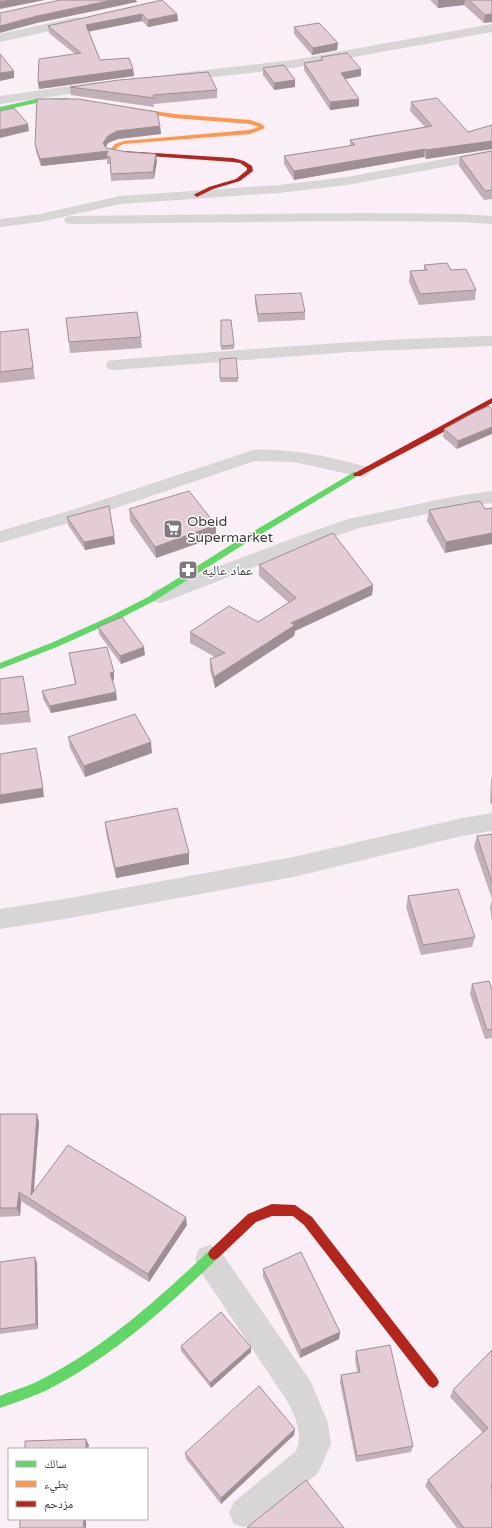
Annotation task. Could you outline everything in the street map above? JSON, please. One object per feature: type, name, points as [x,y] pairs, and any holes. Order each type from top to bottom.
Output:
[{"type":"street","points":[[0,38],[92,18]]},
{"type":"street","points":[[166,78],[293,64],[492,28]]},
{"type":"street","points":[[0,100],[111,84]]},
{"type":"street","points":[[0,109],[36,101],[79,101]]},
{"type":"street","points":[[115,107],[174,116],[250,122],[260,125],[262,128],[250,132],[130,142],[118,144],[112,148],[112,151],[128,154],[233,160],[242,162],[250,167],[250,170],[244,177],[211,188],[197,195]]},
{"type":"street","points":[[0,223],[40,218],[120,200],[279,189],[347,180],[492,154]]},
{"type":"street","points":[[40,218],[76,220],[362,217],[460,218],[492,220]]},
{"type":"street","points":[[114,365],[300,350],[444,341],[492,341]]},
{"type":"street","points":[[0,666],[54,645],[114,618],[151,599],[240,543],[362,471],[446,427],[492,400]]},
{"type":"street","points":[[0,537],[79,514],[253,456],[270,454],[290,456],[311,459],[362,471]]},
{"type":"street","points":[[151,599],[355,523],[492,497]]},
{"type":"street","points":[[0,919],[293,867],[462,827],[492,822]]},
{"type":"street","points":[[0,1402],[44,1385],[86,1361],[143,1319],[252,1218],[272,1210],[295,1211],[308,1221],[433,1382]]},
{"type":"street","points":[[209,1259],[300,1392],[313,1423],[315,1444],[307,1462],[245,1513]]},
{"type":"building","points":[[0,0],[11,0],[0,2]]},
{"type":"building","points":[[60,0],[112,0],[37,16],[0,26],[0,13]]},
{"type":"building","points":[[162,0],[177,14],[148,20],[142,14],[86,25],[100,60],[129,58],[133,69],[38,82],[39,59],[81,53],[48,26]]},
{"type":"building","points":[[469,0],[492,0],[492,14],[485,15]]},
{"type":"building","points":[[319,23],[338,43],[313,48],[294,27]]},
{"type":"building","points":[[347,53],[361,69],[341,73],[359,99],[330,102],[304,63],[323,60],[321,57]]},
{"type":"building","points":[[0,54],[14,71],[0,73]]},
{"type":"building","points":[[284,65],[295,80],[274,83],[263,68]]},
{"type":"building","points":[[208,72],[217,90],[153,95],[154,98],[70,87],[119,80]]},
{"type":"building","points":[[437,98],[468,132],[492,125],[492,141],[425,149],[294,171],[284,156],[355,145],[350,140],[432,126],[411,102]]},
{"type":"building","points":[[37,99],[78,99],[157,112],[160,126],[117,131],[108,136],[103,143],[106,148],[127,152],[156,154],[153,172],[111,174],[110,157],[106,156],[108,151],[40,159],[35,144]]},
{"type":"building","points":[[14,108],[28,124],[0,130],[0,111]]},
{"type":"building","points":[[492,151],[492,190],[485,191],[460,157]]},
{"type":"building","points":[[447,263],[451,270],[466,269],[476,290],[420,294],[410,271],[427,270],[424,265]]},
{"type":"building","points":[[301,293],[305,312],[258,314],[255,295]]},
{"type":"building","points":[[137,312],[141,337],[69,342],[66,318]]},
{"type":"building","points":[[221,320],[231,320],[234,345],[221,346]]},
{"type":"building","points":[[28,329],[33,368],[0,372],[0,332]]},
{"type":"building","points":[[236,358],[238,378],[220,378],[220,359]]},
{"type":"building","points":[[489,406],[492,409],[492,427],[458,441],[444,429],[475,412]]},
{"type":"building","name":"Obeid Supermarket","points":[[189,491],[216,525],[155,547],[129,509]]},
{"type":"building","points":[[480,501],[485,509],[492,508],[492,533],[446,542],[429,510]]},
{"type":"building","points":[[109,506],[114,536],[84,542],[67,517]]},
{"type":"building","points":[[333,533],[373,585],[291,623],[295,625],[214,677],[210,659],[225,653],[190,632],[229,606],[258,622],[296,598],[259,565]]},
{"type":"building","points":[[122,617],[144,647],[120,656],[98,627]]},
{"type":"building","points":[[107,647],[114,672],[110,673],[116,692],[50,706],[42,691],[76,684],[69,653]]},
{"type":"building","points":[[23,676],[29,711],[0,714],[0,679]]},
{"type":"building","points":[[135,714],[151,742],[84,766],[68,737]]},
{"type":"building","points":[[36,748],[43,788],[0,795],[0,754]]},
{"type":"building","points":[[177,808],[189,853],[115,868],[105,822]]},
{"type":"building","points":[[492,834],[492,882],[477,836]]},
{"type":"building","points":[[458,889],[475,937],[423,945],[408,896]]},
{"type":"building","points":[[489,981],[492,990],[492,1029],[487,1030],[472,984]]},
{"type":"building","points":[[0,1114],[37,1114],[31,1195],[68,1145],[186,1217],[148,1274],[19,1192],[17,1208],[0,1208]]},
{"type":"building","points":[[301,1252],[340,1332],[301,1350],[263,1269]]},
{"type":"building","points":[[35,1257],[36,1324],[0,1329],[0,1262]]},
{"type":"building","points":[[221,1312],[251,1347],[210,1383],[181,1346]]},
{"type":"building","points":[[390,1345],[413,1446],[357,1456],[341,1375],[360,1372],[356,1351]]},
{"type":"building","points":[[492,1350],[492,1528],[464,1528],[428,1480],[488,1428],[453,1390]]},
{"type":"building","points":[[259,1386],[295,1429],[221,1498],[185,1453]]},
{"type":"building","points":[[86,1439],[86,1448],[25,1448],[25,1441]]},
{"type":"building","points":[[306,1480],[344,1528],[247,1528],[255,1521]]},
{"type":"building","points":[[20,1520],[84,1520],[83,1528],[20,1528]]},
{"type":"traffic: fast","points":[[0,109],[36,101],[67,100]]},
{"type":"traffic: fast","points":[[0,666],[54,645],[114,618],[151,599],[240,543],[357,474]]},
{"type":"traffic: fast","points":[[0,1402],[40,1387],[91,1357],[155,1308],[214,1254]]},
{"type":"traffic: slow","points":[[123,153],[112,151],[117,145],[124,143],[250,132],[262,128],[260,125],[250,122],[174,116],[128,109]]},
{"type":"traffic: jam","points":[[123,153],[233,160],[242,162],[250,167],[250,171],[238,180],[211,188],[197,195]]},
{"type":"traffic: jam","points":[[357,474],[446,427],[492,400]]},
{"type":"traffic: jam","points":[[214,1254],[252,1218],[272,1210],[295,1211],[308,1221],[433,1382]]},
{"type":"place","name":"Obeid Supermarket","points":[[173,529]]},
{"type":"place","name":"عماد عاليه","points":[[188,570]]}]
